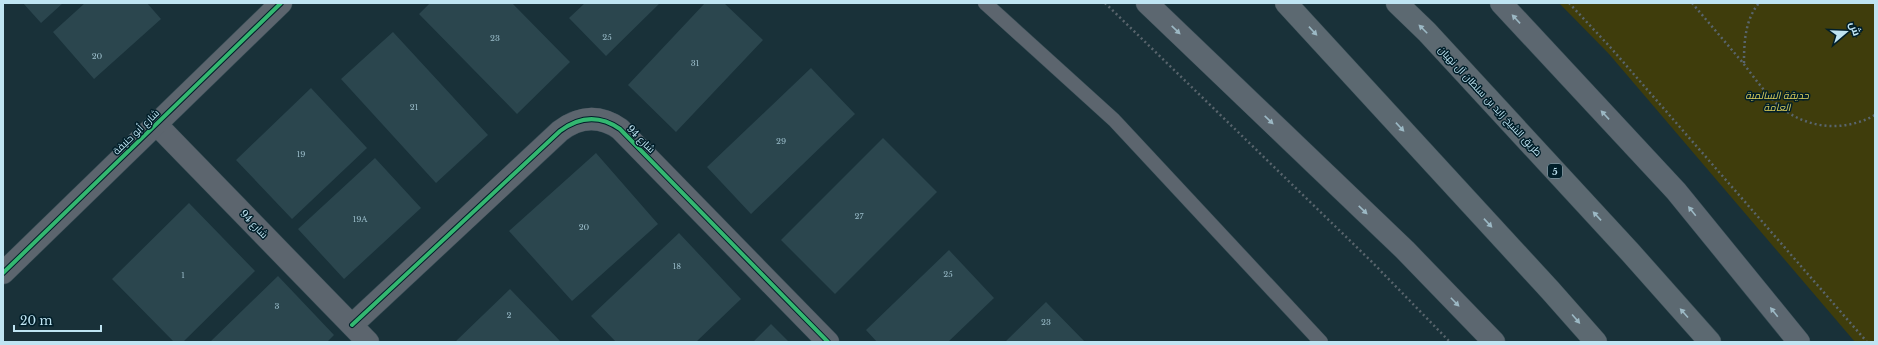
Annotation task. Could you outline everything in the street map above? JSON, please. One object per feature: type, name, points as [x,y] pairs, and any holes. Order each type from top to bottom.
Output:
[{"type":"highway","points":[[1286,3],[1596,342]]},
{"type":"highway","name":"طريق الشيخ زايد بن سلطان آل نهيان","points":[[1397,3],[1427,32],[1625,246],[1710,342]]},
{"type":"main road","points":[[1147,3],[1405,250],[1494,342]]},
{"type":"main road","points":[[1501,3],[1676,191],[1799,342]]},
{"type":"street","name":"شارع أبو حنيفة","points":[[3,273],[281,3]]},
{"type":"street","name":"شارع 94","points":[[352,325],[560,130],[579,120],[590,118],[612,123],[620,129],[828,342]]},
{"type":"street","name":"شارع 94","points":[[156,124],[368,342]]},
{"type":"lane","points":[[985,3],[1114,120],[1321,342]]},
{"type":"path","points":[[1105,3],[1372,262],[1450,342]]},
{"type":"path","points":[[1569,3],[1611,48],[1867,342]]},
{"type":"path","points":[[1692,3],[1774,101],[1793,116],[1815,125],[1836,127],[1875,115]]},
{"type":"path","points":[[1744,64],[1745,36],[1754,9],[1759,3]]},
{"type":"green space","name":"حديقة السالمية العامة","points":[[1559,3],[1875,3],[1875,342],[1855,342],[1609,54]]},
{"type":"building","points":[[23,3],[63,3],[41,23]]},
{"type":"building","points":[[85,3],[147,3],[161,19],[94,79],[53,32]]},
{"type":"building","points":[[430,3],[512,3],[570,62],[517,114],[419,14]]},
{"type":"building","points":[[585,3],[660,3],[606,56],[569,18]]},
{"type":"building","points":[[705,3],[724,3],[763,40],[676,132],[628,85]]},
{"type":"building","points":[[393,32],[488,135],[436,183],[341,79]]},
{"type":"building","points":[[811,68],[855,114],[751,214],[707,167]]},
{"type":"building","points":[[311,88],[367,148],[292,219],[236,160]]},
{"type":"building","points":[[883,138],[937,192],[835,294],[781,240]]},
{"type":"building","points":[[596,153],[658,224],[572,301],[509,231]]},
{"type":"building","points":[[375,158],[421,208],[344,279],[298,229]]},
{"type":"building","points":[[189,203],[255,271],[183,342],[174,342],[112,279]]},
{"type":"building","points":[[679,233],[741,299],[696,342],[616,342],[591,316]]},
{"type":"building","points":[[949,250],[994,298],[948,342],[877,342],[866,330]]},
{"type":"building","points":[[278,276],[334,335],[327,342],[210,342]]},
{"type":"building","points":[[510,289],[561,342],[455,342]]},
{"type":"building","points":[[1046,302],[1085,342],[1005,342]]},
{"type":"building","points":[[771,324],[789,342],[753,342]]},
{"type":"cycle path","points":[[3,273],[281,3]]},
{"type":"cycle path","points":[[352,325],[560,131],[575,122],[590,119],[605,121],[620,129],[828,342]]}]
